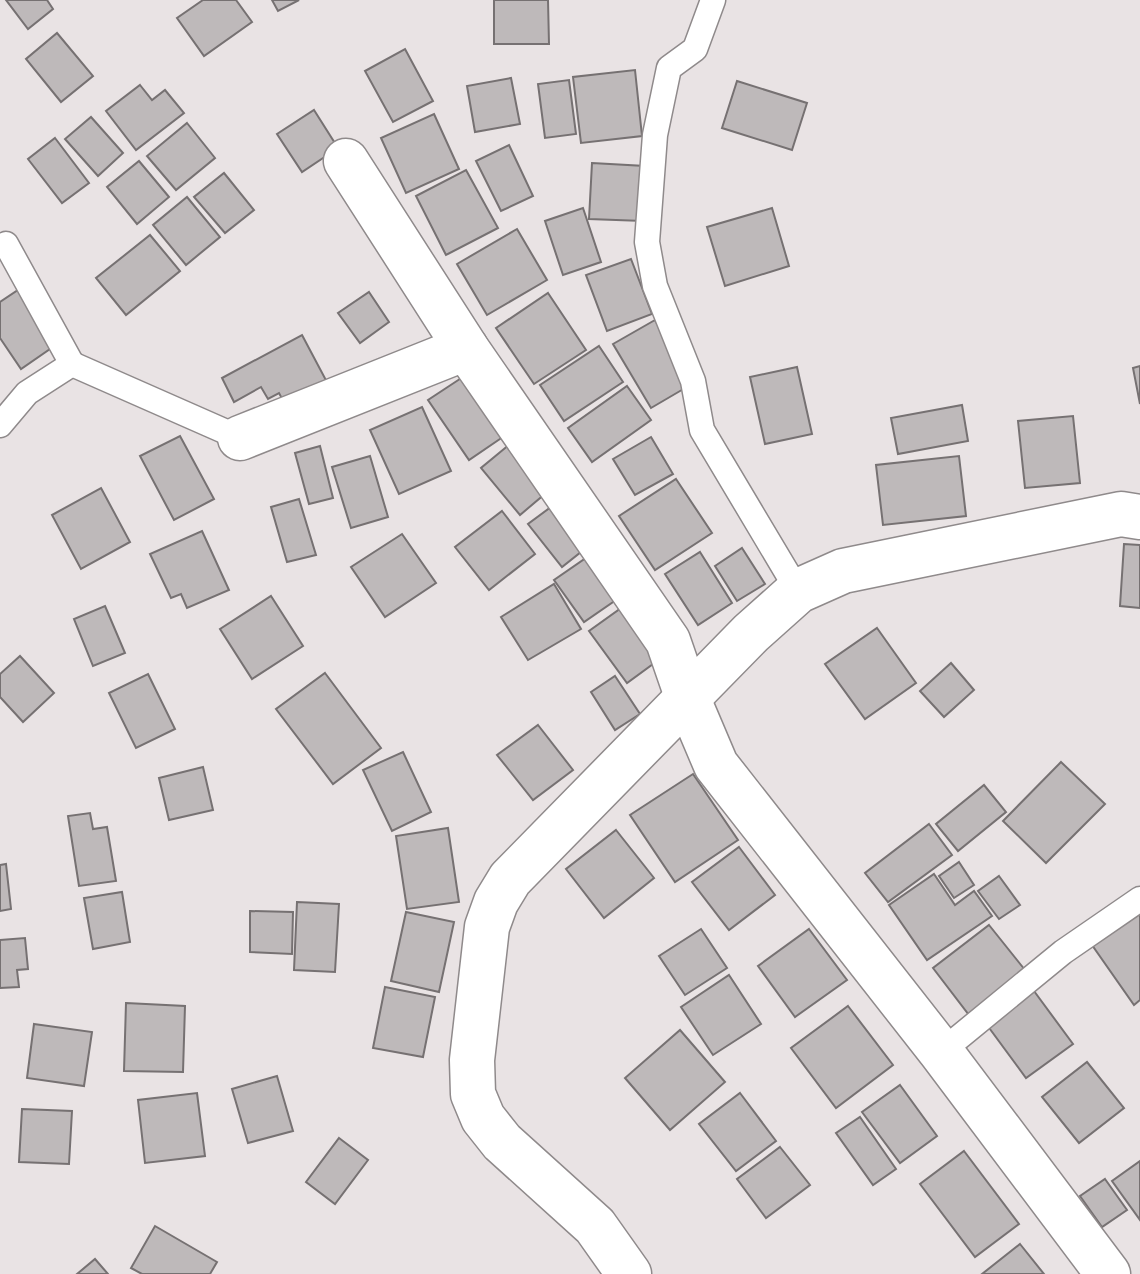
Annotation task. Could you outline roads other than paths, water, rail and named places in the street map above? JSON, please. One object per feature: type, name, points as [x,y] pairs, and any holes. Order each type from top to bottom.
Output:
[{"type":"street","points":[[346,161],[466,348],[668,641],[716,765],[941,1052],[1108,1274]]},
{"type":"street","points":[[240,438],[466,348]]},
{"type":"street","points":[[629,1274],[595,1226],[502,1142],[483,1118],[473,1094],[472,1060],[487,927],[496,902],[510,879],[751,633],[798,591],[843,571],[1121,514],[1140,517]]},
{"type":"lane","points":[[713,0],[695,49],[669,68],[655,135],[647,242],[655,286],[693,381],[702,430],[798,591]]},
{"type":"lane","points":[[6,244],[72,364],[240,438]]},
{"type":"lane","points":[[0,425],[27,393],[72,364]]},
{"type":"lane","points":[[941,1052],[1063,952],[1140,899]]}]
